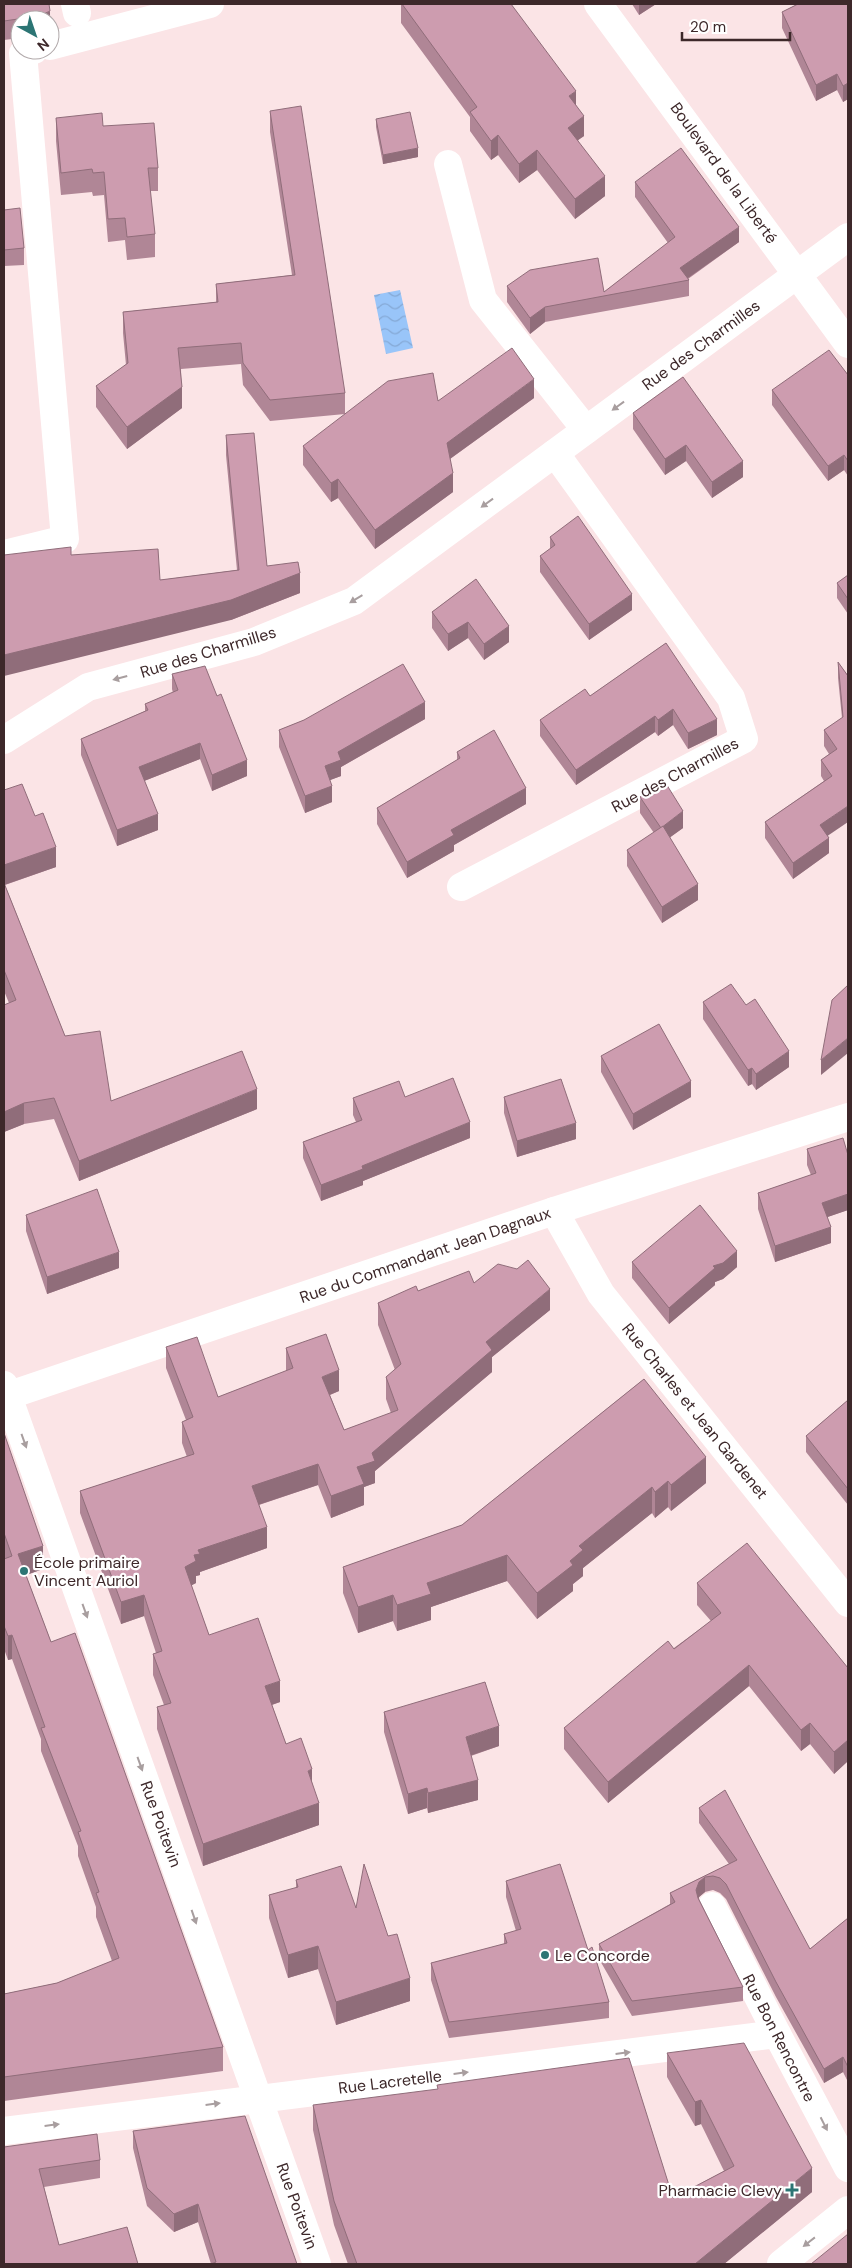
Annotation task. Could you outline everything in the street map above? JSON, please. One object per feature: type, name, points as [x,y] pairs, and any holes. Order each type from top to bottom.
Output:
[{"type":"street","points":[[60,43],[210,4]]},
{"type":"street","name":"Boulevard de la Liberté","points":[[598,4],[848,344]]},
{"type":"street","points":[[4,554],[65,540],[24,60]]},
{"type":"street","points":[[448,164],[483,300],[586,430]]},
{"type":"street","name":"Rue des Charmilles","points":[[4,740],[88,687],[254,642],[354,601],[848,237]]},
{"type":"street","name":"Rue des Charmilles","points":[[461,887],[744,739],[732,698],[555,453]]},
{"type":"street","name":"Rue du Commandant Jean Dagnaux","points":[[5,1392],[554,1211],[848,1117]]},
{"type":"street","name":"Rue Charles et Jean Gardenet","points":[[554,1211],[601,1294],[848,1603]]},
{"type":"street","name":"Rue Poitevin","points":[[5,1392],[317,2264]]},
{"type":"street","name":"Rue Bon Rencontre","points":[[712,1906],[848,2168]]},
{"type":"street","name":"Rue Lacretelle","points":[[4,2131],[777,2034]]},
{"type":"street","points":[[781,2264],[848,2210]]},
{"type":"water","points":[[400,290],[413,348],[386,354],[374,295]]},
{"type":"building","points":[[4,4],[49,4],[50,10],[10,10],[10,20],[4,21]]},
{"type":"building","points":[[402,4],[511,4],[576,91],[569,96],[584,116],[568,128],[605,176],[575,199],[537,150],[519,164],[498,135],[491,141],[470,112],[477,107]]},
{"type":"building","points":[[798,4],[848,4],[848,83],[843,86],[837,74],[816,85],[782,12]]},
{"type":"building","points":[[301,106],[345,393],[270,400],[243,363],[241,343],[178,348],[182,387],[127,427],[96,386],[128,363],[123,312],[218,302],[216,284],[295,275],[270,111]]},
{"type":"building","points":[[410,112],[418,148],[383,155],[376,119]]},
{"type":"building","points":[[102,113],[103,126],[154,123],[158,168],[148,168],[155,234],[127,237],[125,218],[108,219],[104,172],[93,173],[92,169],[61,173],[56,118]]},
{"type":"building","points":[[681,148],[739,227],[680,268],[689,280],[545,307],[530,318],[507,286],[530,270],[598,258],[604,292],[675,237],[635,182]]},
{"type":"building","points":[[20,208],[24,248],[4,250],[4,210]]},
{"type":"building","points":[[512,348],[534,379],[447,443],[453,473],[375,530],[338,479],[331,483],[303,446],[388,381],[433,373],[438,401]]},
{"type":"building","points":[[829,350],[848,375],[848,461],[844,455],[828,466],[772,390]]},
{"type":"building","points":[[683,377],[743,461],[712,482],[686,445],[665,459],[633,413]]},
{"type":"building","points":[[254,433],[267,566],[298,562],[300,573],[231,600],[4,655],[4,555],[71,547],[71,555],[158,549],[160,580],[239,570],[226,435]]},
{"type":"building","points":[[578,516],[632,594],[589,624],[540,556],[555,545],[550,537]]},
{"type":"building","points":[[848,575],[848,599],[837,583]]},
{"type":"building","points":[[476,579],[509,626],[484,644],[468,622],[448,634],[432,612]]},
{"type":"building","points":[[666,643],[717,719],[688,733],[673,709],[658,720],[655,716],[576,770],[540,720],[585,689],[590,696]]},
{"type":"building","points":[[838,662],[848,676],[848,806],[820,825],[829,838],[793,863],[765,822],[832,776],[821,760],[837,749],[824,730],[843,717]]},
{"type":"building","points":[[403,664],[425,702],[338,752],[341,760],[325,766],[332,786],[305,796],[279,730],[304,720]]},
{"type":"building","points":[[205,666],[217,696],[221,694],[247,760],[212,775],[200,743],[139,767],[158,814],[117,830],[81,739],[148,710],[145,704],[178,690],[172,674]]},
{"type":"building","points":[[494,730],[526,788],[451,830],[454,835],[407,862],[377,808],[460,758],[457,752]]},
{"type":"building","points":[[665,782],[683,811],[661,828],[640,797]]},
{"type":"building","points":[[22,784],[35,816],[43,813],[56,847],[4,865],[4,790]]},
{"type":"building","points":[[663,826],[698,884],[662,907],[627,850]]},
{"type":"building","points":[[4,883],[65,1036],[100,1031],[111,1101],[242,1051],[257,1089],[79,1161],[54,1098],[24,1103],[4,1112],[4,1005],[16,1000],[4,970]]},
{"type":"building","points":[[731,984],[746,1005],[755,999],[789,1051],[756,1074],[752,1068],[748,1070],[703,1002]]},
{"type":"building","points":[[848,985],[848,1038],[821,1060],[832,1000]]},
{"type":"building","points":[[659,1024],[691,1081],[633,1114],[601,1056]]},
{"type":"building","points":[[453,1078],[470,1122],[362,1166],[363,1169],[321,1185],[303,1142],[362,1120],[353,1098],[399,1081],[405,1097]]},
{"type":"building","points":[[561,1079],[576,1123],[517,1141],[504,1097]]},
{"type":"building","points":[[843,1138],[848,1155],[848,1194],[822,1203],[831,1227],[775,1246],[758,1193],[816,1173],[807,1149]]},
{"type":"building","points":[[97,1189],[119,1252],[47,1277],[26,1215]]},
{"type":"building","points":[[700,1205],[737,1251],[723,1263],[713,1266],[715,1268],[669,1308],[632,1262]]},
{"type":"building","points":[[528,1260],[550,1289],[486,1342],[492,1350],[372,1453],[375,1461],[357,1467],[364,1484],[331,1496],[318,1464],[252,1486],[267,1527],[198,1550],[200,1554],[194,1555],[196,1561],[185,1567],[209,1635],[258,1618],[280,1681],[265,1686],[286,1744],[301,1738],[312,1769],[308,1771],[319,1803],[203,1844],[157,1707],[171,1703],[153,1654],[162,1651],[144,1595],[121,1602],[80,1491],[194,1454],[182,1422],[193,1417],[166,1347],[197,1337],[218,1397],[293,1368],[286,1348],[326,1334],[339,1370],[322,1377],[344,1430],[398,1410],[386,1377],[401,1364],[378,1303],[416,1286],[418,1291],[469,1271],[474,1283],[498,1264],[517,1269]]},
{"type":"building","points":[[644,1379],[706,1457],[671,1485],[668,1481],[655,1492],[652,1487],[579,1546],[583,1550],[570,1561],[573,1565],[537,1593],[507,1555],[427,1583],[431,1594],[397,1605],[393,1595],[358,1607],[343,1567],[462,1525]]},
{"type":"building","points":[[848,1400],[848,1489],[806,1436]]},
{"type":"building","points":[[4,1433],[43,1546],[18,1554],[51,1642],[75,1633],[223,2047],[4,2077],[4,1994],[57,1983],[119,1958],[96,1893],[99,1892],[78,1832],[81,1831],[41,1728],[45,1727],[12,1635],[8,1636],[4,1626],[4,1559],[12,1556],[4,1533]]},
{"type":"building","points":[[747,1543],[848,1668],[848,1740],[834,1752],[810,1723],[801,1730],[749,1665],[608,1782],[564,1728],[668,1641],[674,1649],[721,1613],[697,1583]]},
{"type":"building","points":[[485,1682],[499,1726],[466,1737],[478,1780],[428,1793],[427,1788],[408,1794],[384,1712]]},
{"type":"building","points":[[725,1790],[810,1949],[848,1918],[848,2067],[843,2057],[824,2069],[776,1982],[726,1884],[720,1878],[713,1876],[705,1877],[699,1882],[696,1890],[698,1898],[743,1987],[632,2001],[599,1944],[675,1902],[670,1893],[737,1860],[699,1808]]},
{"type":"building","points":[[364,1864],[388,1936],[397,1934],[410,1978],[336,2002],[318,1946],[288,1955],[269,1895],[298,1887],[296,1880],[341,1866],[356,1908]]},
{"type":"building","points":[[560,1864],[588,1950],[592,1947],[609,2002],[449,2022],[431,1963],[507,1943],[504,1934],[521,1929],[506,1881]]},
{"type":"building","points":[[744,2043],[812,2168],[695,2264],[357,2264],[334,2201],[313,2105],[438,2089],[437,2085],[629,2058],[673,2198],[734,2166],[701,2100],[695,2102],[667,2053]]},
{"type":"building","points":[[245,2116],[297,2264],[211,2264],[216,2262],[198,2204],[174,2214],[147,2188],[133,2131]]},
{"type":"building","points":[[97,2134],[100,2160],[39,2169],[59,2245],[127,2227],[138,2264],[4,2264],[4,2147]]},
{"type":"building","points":[[848,2234],[848,2264],[811,2264]]},
{"type":"place","name":"École primaire Vincent Auriol","points":[[24,1571]]},
{"type":"place","name":"Le Concorde","points":[[545,1955]]},
{"type":"place","name":"Pharmacie Clevy","points":[[792,2190]]}]
